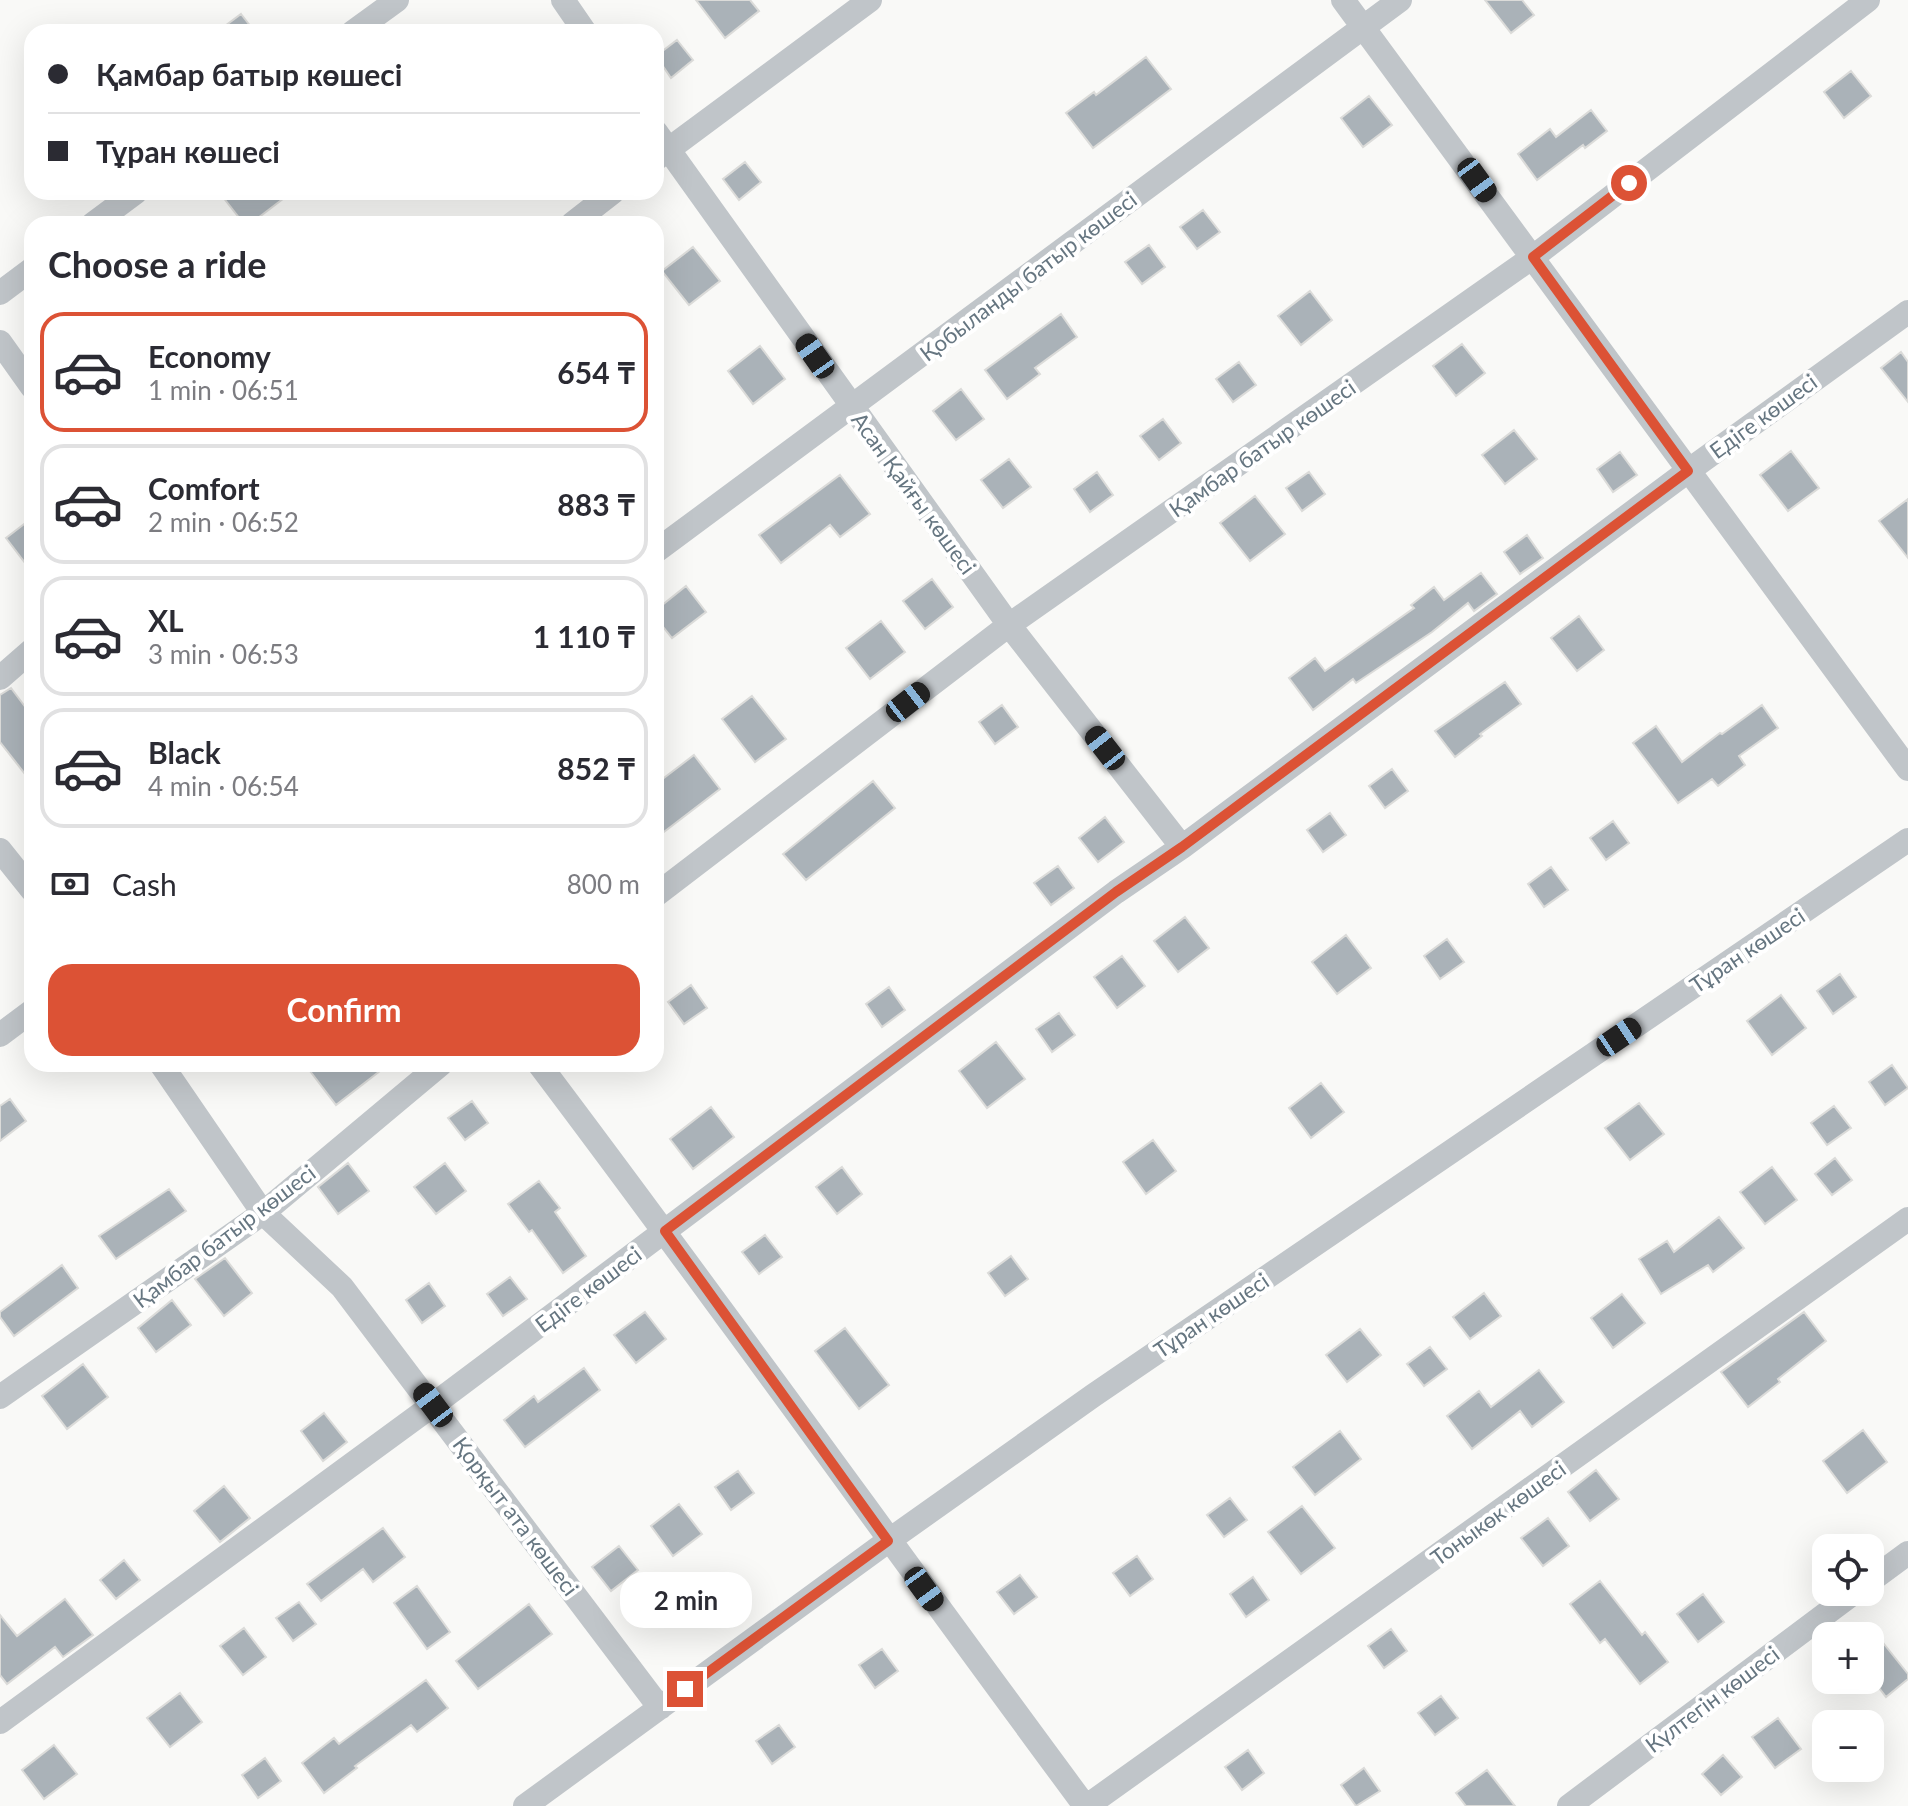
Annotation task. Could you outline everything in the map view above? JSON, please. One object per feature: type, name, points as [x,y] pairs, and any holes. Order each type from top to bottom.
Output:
[{"type":"street","points":[[364,24],[397,0]]},
{"type":"street","points":[[563,0],[580,24]]},
{"type":"street","points":[[664,144],[870,0]]},
{"type":"street","points":[[1343,0],[1908,769]]},
{"type":"street","name":"Қобыланды батыр көшесі","points":[[664,545],[1400,0]]},
{"type":"street","name":"Қамбар батыр көшесі","points":[[664,889],[1009,625],[1533,257],[1868,0]]},
{"type":"street","name":"Асан Қайғы көшесі","points":[[664,152],[1009,625],[1182,847]]},
{"type":"street","points":[[104,216],[125,200]]},
{"type":"street","points":[[582,216],[603,200]]},
{"type":"street","points":[[0,293],[24,275]]},
{"type":"street","name":"Едіге көшесі","points":[[0,1722],[433,1405],[1116,892],[1182,847],[1688,471],[1908,312]]},
{"type":"street","points":[[0,342],[24,376]]},
{"type":"street","points":[[0,678],[24,657]]},
{"type":"street","name":"Тұран көшесі","points":[[525,1806],[1094,1395],[1908,840]]},
{"type":"street","points":[[0,850],[24,880]]},
{"type":"street","points":[[0,1035],[24,1017]]},
{"type":"street","name":"Қорқыт ата көшесі","points":[[166,1072],[263,1213],[342,1287],[660,1708]]},
{"type":"street","name":"Қамбар батыр көшесі","points":[[0,1397],[263,1213],[431,1072]]},
{"type":"street","points":[[545,1072],[1086,1806]]},
{"type":"street","name":"Тоныкөк көшесі","points":[[1086,1806],[1908,1219]]},
{"type":"street","points":[[1884,1571],[1908,1553]]},
{"type":"street","name":"Күлтегін көшесі","points":[[1569,1806],[1836,1606]]},
{"type":"building","points":[[696,0],[750,0],[759,11],[725,38]]},
{"type":"building","points":[[1485,0],[1522,0],[1534,15],[1511,33]]},
{"type":"building","points":[[241,14],[249,24],[228,24]]},
{"type":"building","points":[[677,40],[693,60],[671,78],[664,68],[664,50]]},
{"type":"building","points":[[1146,57],[1171,89],[1093,148],[1066,113],[1094,92],[1096,95]]},
{"type":"building","points":[[1851,71],[1871,96],[1844,118],[1824,92]]},
{"type":"building","points":[[1369,96],[1392,125],[1363,147],[1341,118]]},
{"type":"building","points":[[1591,110],[1607,131],[1537,180],[1518,154],[1550,129],[1556,137]]},
{"type":"building","points":[[745,162],[761,182],[739,200],[723,179]]},
{"type":"building","points":[[225,200],[282,200],[260,216],[238,216]]},
{"type":"building","points":[[1203,210],[1220,232],[1197,249],[1180,227]]},
{"type":"building","points":[[1149,245],[1165,267],[1142,284],[1125,262]]},
{"type":"building","points":[[693,247],[720,281],[689,305],[664,269]]},
{"type":"building","points":[[1310,291],[1332,320],[1301,345],[1278,316]]},
{"type":"building","points":[[1061,314],[1077,337],[1035,368],[1040,374],[1007,399],[985,370]]},
{"type":"building","points":[[1462,344],[1485,373],[1456,396],[1433,366]]},
{"type":"building","points":[[760,346],[785,379],[753,404],[728,371]]},
{"type":"building","points":[[1901,352],[1908,362],[1908,402],[1881,368]]},
{"type":"building","points":[[1239,362],[1256,385],[1233,402],[1216,379]]},
{"type":"building","points":[[961,389],[984,419],[956,440],[933,411]]},
{"type":"building","points":[[1163,419],[1181,443],[1159,460],[1140,436]]},
{"type":"building","points":[[1514,430],[1537,459],[1505,484],[1482,455]]},
{"type":"building","points":[[1791,451],[1819,488],[1788,511],[1760,475]]},
{"type":"building","points":[[1620,452],[1637,475],[1613,492],[1597,469]]},
{"type":"building","points":[[1009,459],[1031,487],[1003,508],[981,480]]},
{"type":"building","points":[[1097,472],[1113,495],[1090,512],[1074,489]]},
{"type":"building","points":[[1309,472],[1325,494],[1302,511],[1286,488]]},
{"type":"building","points":[[840,475],[870,514],[840,537],[830,525],[781,563],[759,535]]},
{"type":"building","points":[[1255,496],[1285,534],[1250,561],[1220,523]]},
{"type":"building","points":[[1908,499],[1908,558],[1879,521]]},
{"type":"building","points":[[24,524],[24,562],[6,538]]},
{"type":"building","points":[[1527,535],[1543,558],[1520,574],[1504,552]]},
{"type":"building","points":[[1481,573],[1497,594],[1474,611],[1468,603],[1432,632],[1356,683],[1353,679],[1313,710],[1289,678],[1315,658],[1325,671],[1414,608],[1411,605],[1434,587],[1444,600]]},
{"type":"building","points":[[932,579],[953,607],[925,629],[903,601]]},
{"type":"building","points":[[686,586],[706,612],[672,638],[664,628],[664,604]]},
{"type":"building","points":[[1579,616],[1604,650],[1577,671],[1551,638]]},
{"type":"building","points":[[881,621],[905,652],[870,679],[846,648]]},
{"type":"building","points":[[1505,682],[1521,704],[1455,757],[1435,731]]},
{"type":"building","points":[[11,688],[24,705],[24,773],[0,742],[0,695]]},
{"type":"building","points":[[752,696],[786,739],[755,762],[722,719]]},
{"type":"building","points":[[1002,705],[1018,727],[995,744],[979,722]]},
{"type":"building","points":[[1762,705],[1778,728],[1739,756],[1745,765],[1718,786],[1712,779],[1678,803],[1633,743],[1656,726],[1682,762]]},
{"type":"building","points":[[694,755],[720,789],[664,832],[664,778]]},
{"type":"building","points":[[1392,769],[1408,791],[1385,808],[1369,786]]},
{"type":"building","points":[[873,781],[895,808],[806,880],[783,854]]},
{"type":"building","points":[[1330,813],[1346,835],[1323,852],[1307,830]]},
{"type":"building","points":[[1105,817],[1124,842],[1098,862],[1079,838]]},
{"type":"building","points":[[1613,821],[1629,843],[1606,860],[1590,838]]},
{"type":"building","points":[[1058,866],[1074,888],[1051,905],[1034,883]]},
{"type":"building","points":[[1551,867],[1568,890],[1544,907],[1528,884]]},
{"type":"building","points":[[1185,917],[1209,948],[1178,972],[1154,941]]},
{"type":"building","points":[[1346,935],[1371,968],[1337,994],[1312,962]]},
{"type":"building","points":[[1447,939],[1464,962],[1440,979],[1424,956]]},
{"type":"building","points":[[1122,956],[1145,986],[1117,1008],[1094,977]]},
{"type":"building","points":[[1840,974],[1856,997],[1833,1014],[1817,991]]},
{"type":"building","points":[[691,985],[707,1008],[684,1024],[668,1002]]},
{"type":"building","points":[[889,987],[905,1010],[882,1027],[866,1004]]},
{"type":"building","points":[[1781,995],[1806,1028],[1772,1055],[1747,1021]]},
{"type":"building","points":[[1059,1013],[1075,1035],[1052,1052],[1036,1029]]},
{"type":"building","points":[[996,1042],[1025,1079],[987,1108],[959,1071]]},
{"type":"building","points":[[1892,1065],[1908,1088],[1885,1105],[1869,1082]]},
{"type":"building","points":[[311,1072],[379,1072],[336,1105]]},
{"type":"building","points":[[1321,1083],[1344,1112],[1311,1138],[1289,1108]]},
{"type":"building","points":[[10,1099],[26,1121],[0,1141],[0,1106]]},
{"type":"building","points":[[472,1101],[488,1123],[465,1140],[448,1118]]},
{"type":"building","points":[[1639,1103],[1664,1134],[1630,1160],[1605,1128]]},
{"type":"building","points":[[1834,1106],[1851,1128],[1827,1145],[1811,1123]]},
{"type":"building","points":[[711,1107],[734,1137],[693,1169],[670,1139]]},
{"type":"building","points":[[1153,1140],[1176,1171],[1146,1194],[1123,1162]]},
{"type":"building","points":[[1835,1158],[1852,1180],[1832,1195],[1815,1174]]},
{"type":"building","points":[[348,1163],[369,1191],[338,1214],[318,1187]]},
{"type":"building","points":[[445,1163],[466,1191],[436,1214],[414,1187]]},
{"type":"building","points":[[842,1167],[862,1194],[837,1214],[816,1187]]},
{"type":"building","points":[[1772,1167],[1797,1200],[1765,1224],[1740,1192]]},
{"type":"building","points":[[539,1181],[560,1208],[555,1212],[586,1256],[563,1273],[532,1230],[529,1232],[508,1204]]},
{"type":"building","points":[[169,1189],[186,1211],[116,1259],[99,1236]]},
{"type":"building","points":[[1719,1217],[1744,1248],[1713,1272],[1708,1265],[1661,1294],[1639,1259],[1667,1241],[1674,1252]]},
{"type":"building","points":[[765,1235],[782,1257],[759,1274],[742,1252]]},
{"type":"building","points":[[1011,1256],[1028,1279],[1005,1296],[988,1273]]},
{"type":"building","points":[[225,1258],[252,1293],[224,1316],[195,1279]]},
{"type":"building","points":[[62,1265],[78,1288],[14,1336],[0,1317],[0,1312]]},
{"type":"building","points":[[510,1277],[527,1299],[503,1316],[487,1294]]},
{"type":"building","points":[[429,1283],[445,1306],[422,1323],[406,1300]]},
{"type":"building","points":[[1484,1293],[1501,1316],[1470,1339],[1453,1317]]},
{"type":"building","points":[[1622,1294],[1645,1323],[1613,1348],[1591,1318]]},
{"type":"building","points":[[172,1300],[191,1325],[156,1352],[138,1328]]},
{"type":"building","points":[[645,1312],[666,1339],[636,1363],[614,1335]]},
{"type":"building","points":[[1804,1312],[1826,1341],[1748,1407],[1721,1372]]},
{"type":"building","points":[[845,1328],[889,1385],[859,1409],[815,1351]]},
{"type":"building","points":[[1360,1329],[1381,1355],[1347,1382],[1326,1355]]},
{"type":"building","points":[[1430,1347],[1447,1369],[1424,1386],[1407,1364]]},
{"type":"building","points":[[83,1364],[108,1397],[67,1429],[42,1396]]},
{"type":"building","points":[[584,1368],[600,1390],[525,1447],[504,1420],[534,1396],[538,1402]]},
{"type":"building","points":[[1539,1370],[1564,1402],[1532,1427],[1520,1411],[1472,1449],[1447,1416],[1479,1391],[1491,1407]]},
{"type":"building","points":[[324,1413],[347,1442],[323,1461],[301,1431]]},
{"type":"building","points":[[1863,1430],[1887,1462],[1847,1493],[1823,1461]]},
{"type":"building","points":[[1340,1431],[1361,1459],[1315,1495],[1293,1467]]},
{"type":"building","points":[[1596,1470],[1619,1499],[1590,1521],[1568,1492]]},
{"type":"building","points":[[738,1471],[754,1493],[731,1510],[715,1487]]},
{"type":"building","points":[[224,1486],[250,1518],[220,1542],[194,1511]]},
{"type":"building","points":[[1230,1498],[1247,1520],[1224,1537],[1207,1515]]},
{"type":"building","points":[[679,1504],[702,1534],[673,1556],[651,1526]]},
{"type":"building","points":[[1302,1506],[1335,1548],[1301,1574],[1268,1532]]},
{"type":"building","points":[[1548,1518],[1569,1546],[1543,1566],[1521,1538]]},
{"type":"building","points":[[383,1528],[405,1557],[373,1582],[363,1569],[321,1601],[307,1584]]},
{"type":"building","points":[[619,1546],[638,1570],[611,1591],[592,1567]]},
{"type":"building","points":[[1137,1556],[1153,1579],[1130,1596],[1113,1573]]},
{"type":"building","points":[[124,1560],[140,1580],[116,1599],[100,1580]]},
{"type":"building","points":[[1020,1575],[1037,1597],[1014,1614],[997,1592]]},
{"type":"building","points":[[1253,1577],[1269,1600],[1246,1617],[1230,1594]]},
{"type":"building","points":[[1600,1581],[1642,1635],[1645,1632],[1668,1662],[1640,1684],[1605,1639],[1600,1643],[1570,1604]]},
{"type":"building","points":[[417,1586],[450,1632],[427,1649],[394,1603]]},
{"type":"building","points":[[1703,1594],[1724,1622],[1698,1642],[1677,1614]]},
{"type":"building","points":[[65,1599],[93,1635],[63,1657],[55,1647],[7,1684],[0,1675],[0,1615],[17,1636]]},
{"type":"building","points":[[299,1602],[316,1624],[293,1641],[276,1618]]},
{"type":"building","points":[[529,1604],[552,1634],[478,1689],[456,1661]]},
{"type":"building","points":[[244,1628],[266,1657],[243,1675],[220,1646]]},
{"type":"building","points":[[1391,1629],[1407,1651],[1384,1668],[1368,1646]]},
{"type":"building","points":[[1884,1644],[1908,1674],[1908,1679],[1886,1697]]},
{"type":"building","points":[[882,1649],[898,1671],[875,1688],[859,1665]]},
{"type":"building","points":[[426,1680],[448,1708],[417,1732],[411,1725],[324,1793],[302,1763],[334,1738],[339,1744]]},
{"type":"building","points":[[180,1693],[202,1722],[170,1747],[147,1718]]},
{"type":"building","points":[[1441,1696],[1458,1718],[1435,1735],[1418,1713]]},
{"type":"building","points":[[1778,1718],[1801,1749],[1775,1768],[1752,1737]]},
{"type":"building","points":[[779,1725],[795,1747],[772,1764],[756,1741]]},
{"type":"building","points":[[54,1745],[77,1774],[44,1799],[22,1770]]},
{"type":"building","points":[[1248,1750],[1264,1773],[1242,1790],[1225,1767]]},
{"type":"building","points":[[1723,1755],[1742,1777],[1721,1795],[1702,1774]]},
{"type":"building","points":[[265,1758],[281,1781],[258,1798],[242,1775]]},
{"type":"building","points":[[1364,1768],[1380,1791],[1356,1806],[1341,1785]]},
{"type":"building","points":[[1487,1770],[1515,1806],[1466,1806],[1456,1793]]},
{"type":"route","points":[[685,1689],[888,1541],[665,1231],[1116,892],[1182,847],[1688,471],[1533,257],[1629,183]]}]
